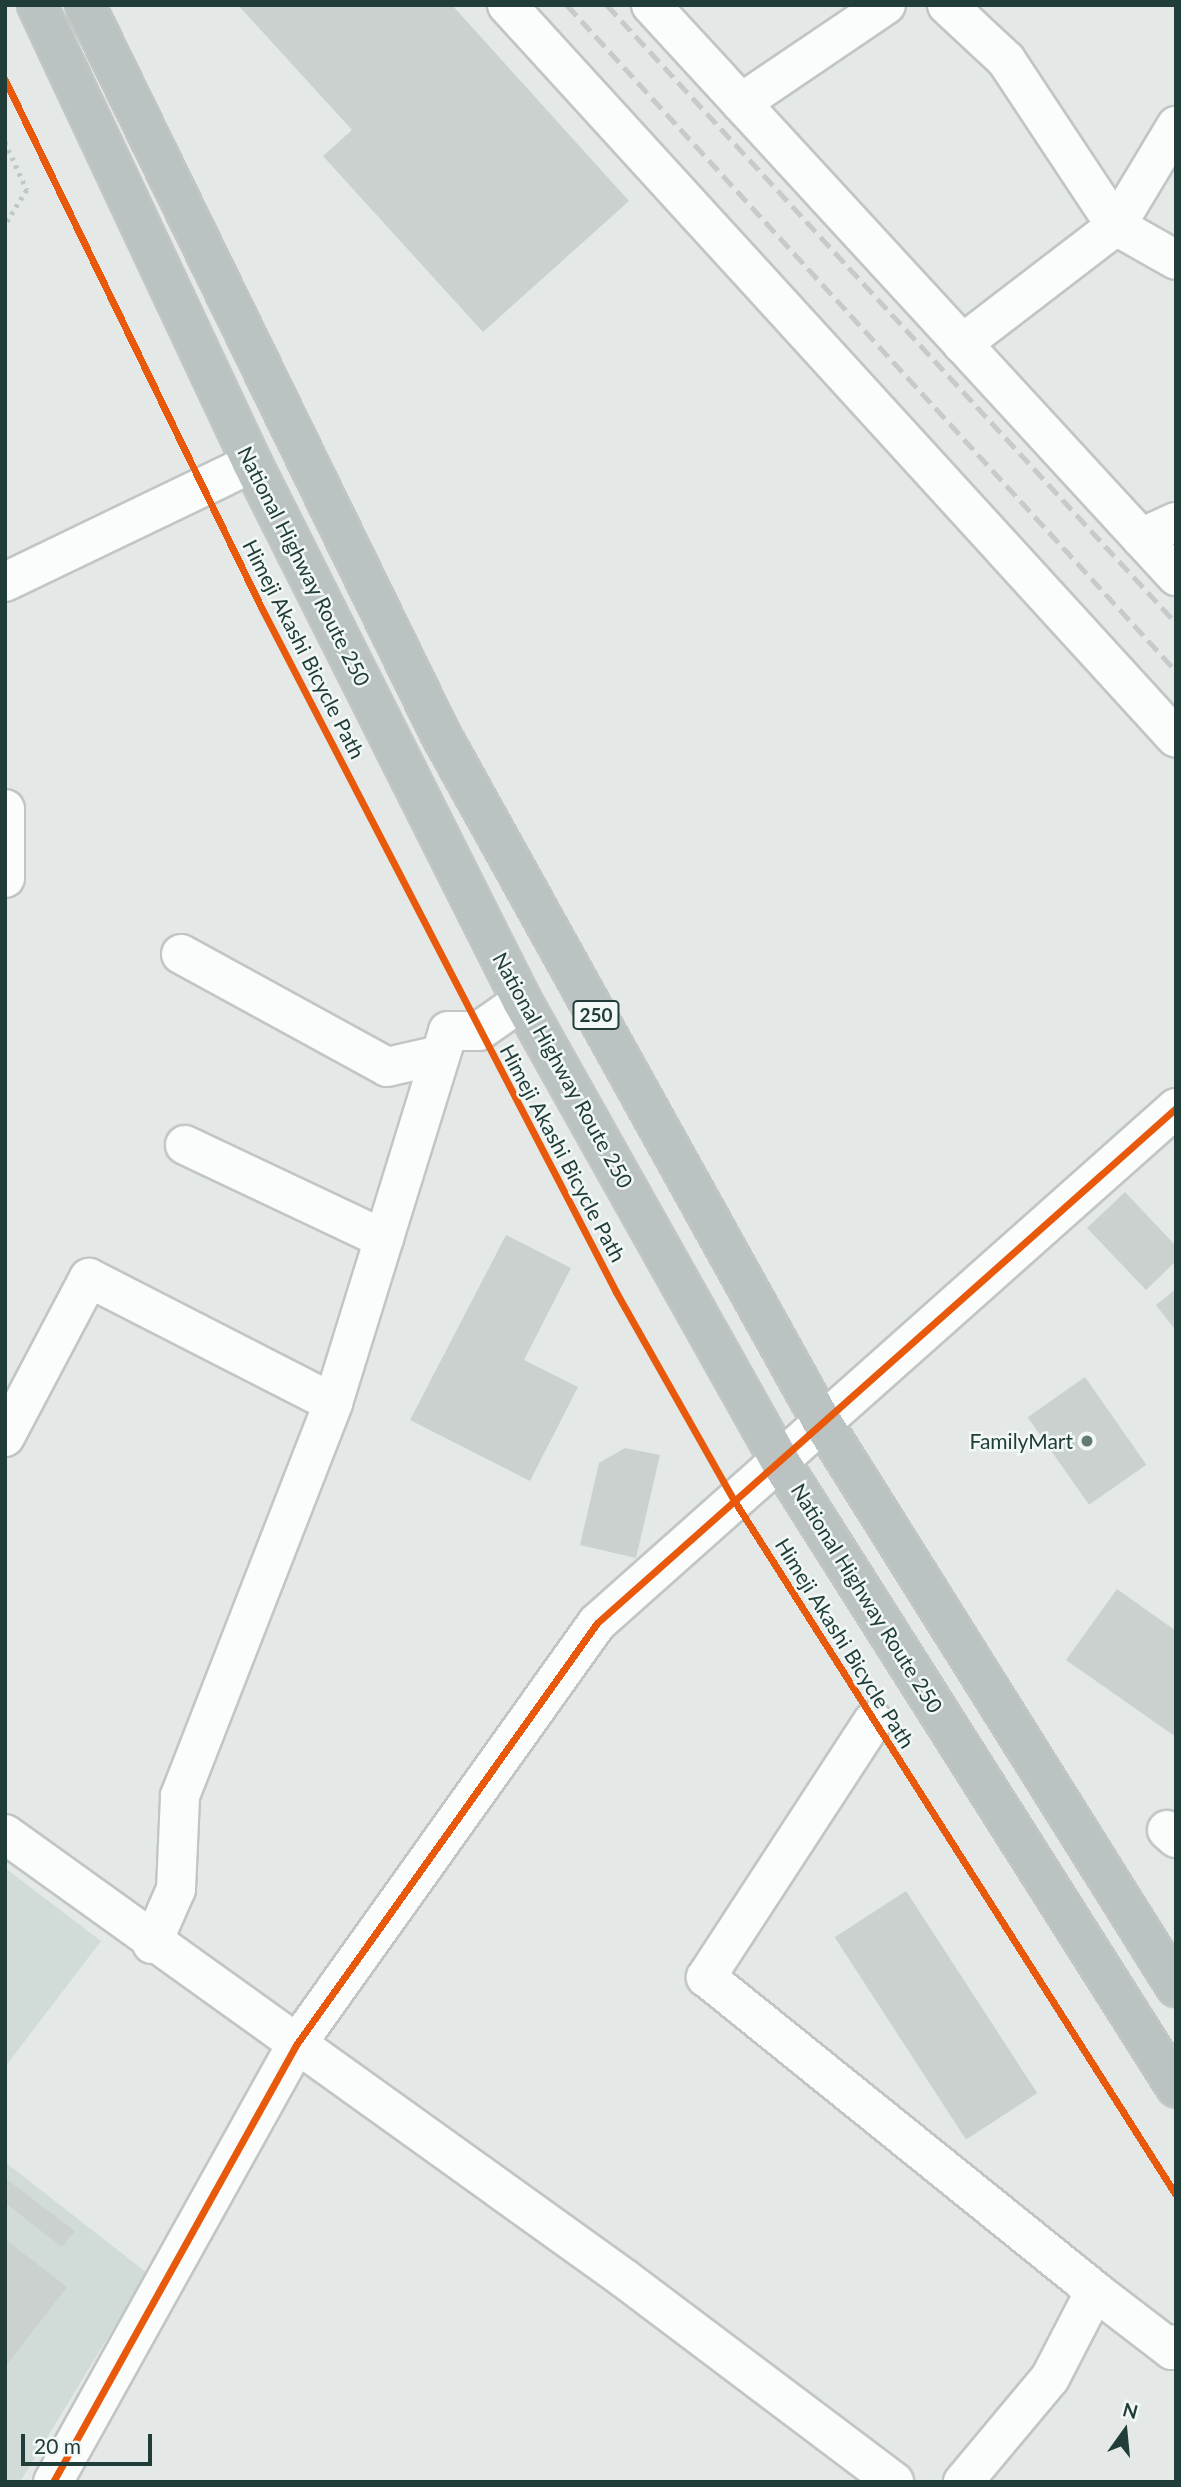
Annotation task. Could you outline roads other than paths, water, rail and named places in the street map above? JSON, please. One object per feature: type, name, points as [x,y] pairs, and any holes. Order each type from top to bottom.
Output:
[{"type":"highway","name":"National Highway Route 250","points":[[37,5],[252,463],[522,1001],[782,1463],[1176,2087]]},
{"type":"highway","name":"250","points":[[85,5],[440,733],[821,1420],[1176,1987]]},
{"type":"street","points":[[507,5],[1176,738]]},
{"type":"street","points":[[651,5],[1176,576]]},
{"type":"street","points":[[741,103],[886,5]]},
{"type":"street","points":[[947,5],[1006,60],[1116,226],[1176,260]]},
{"type":"street","points":[[962,344],[1116,226],[1176,126]]},
{"type":"street","points":[[5,582],[252,463]]},
{"type":"street","points":[[1141,538],[1176,522]]},
{"type":"street","points":[[5,809],[5,878]]},
{"type":"street","points":[[181,954],[387,1067],[440,1055]]},
{"type":"street","points":[[152,1944],[176,1889],[180,1796],[333,1403],[448,1031],[479,1031],[522,1001]]},
{"type":"street","points":[[53,2482],[296,2045],[597,1623],[782,1463],[821,1420],[1176,1108]]},
{"type":"street","points":[[185,1145],[384,1239]]},
{"type":"street","points":[[5,1437],[96,1265],[333,1403]]},
{"type":"street","points":[[873,1721],[706,1977],[1095,2291],[1172,2350],[1176,2344]]},
{"type":"street","points":[[5,1834],[152,1944],[296,2045],[878,2477]]},
{"type":"street","points":[[963,2482],[1050,2378],[1095,2291]]},
{"type":"railway","points":[[567,5],[1176,671]]},
{"type":"railway","points":[[607,5],[1176,623]]},
{"type":"place","name":"FamilyMart","points":[[1087,1441]]}]
